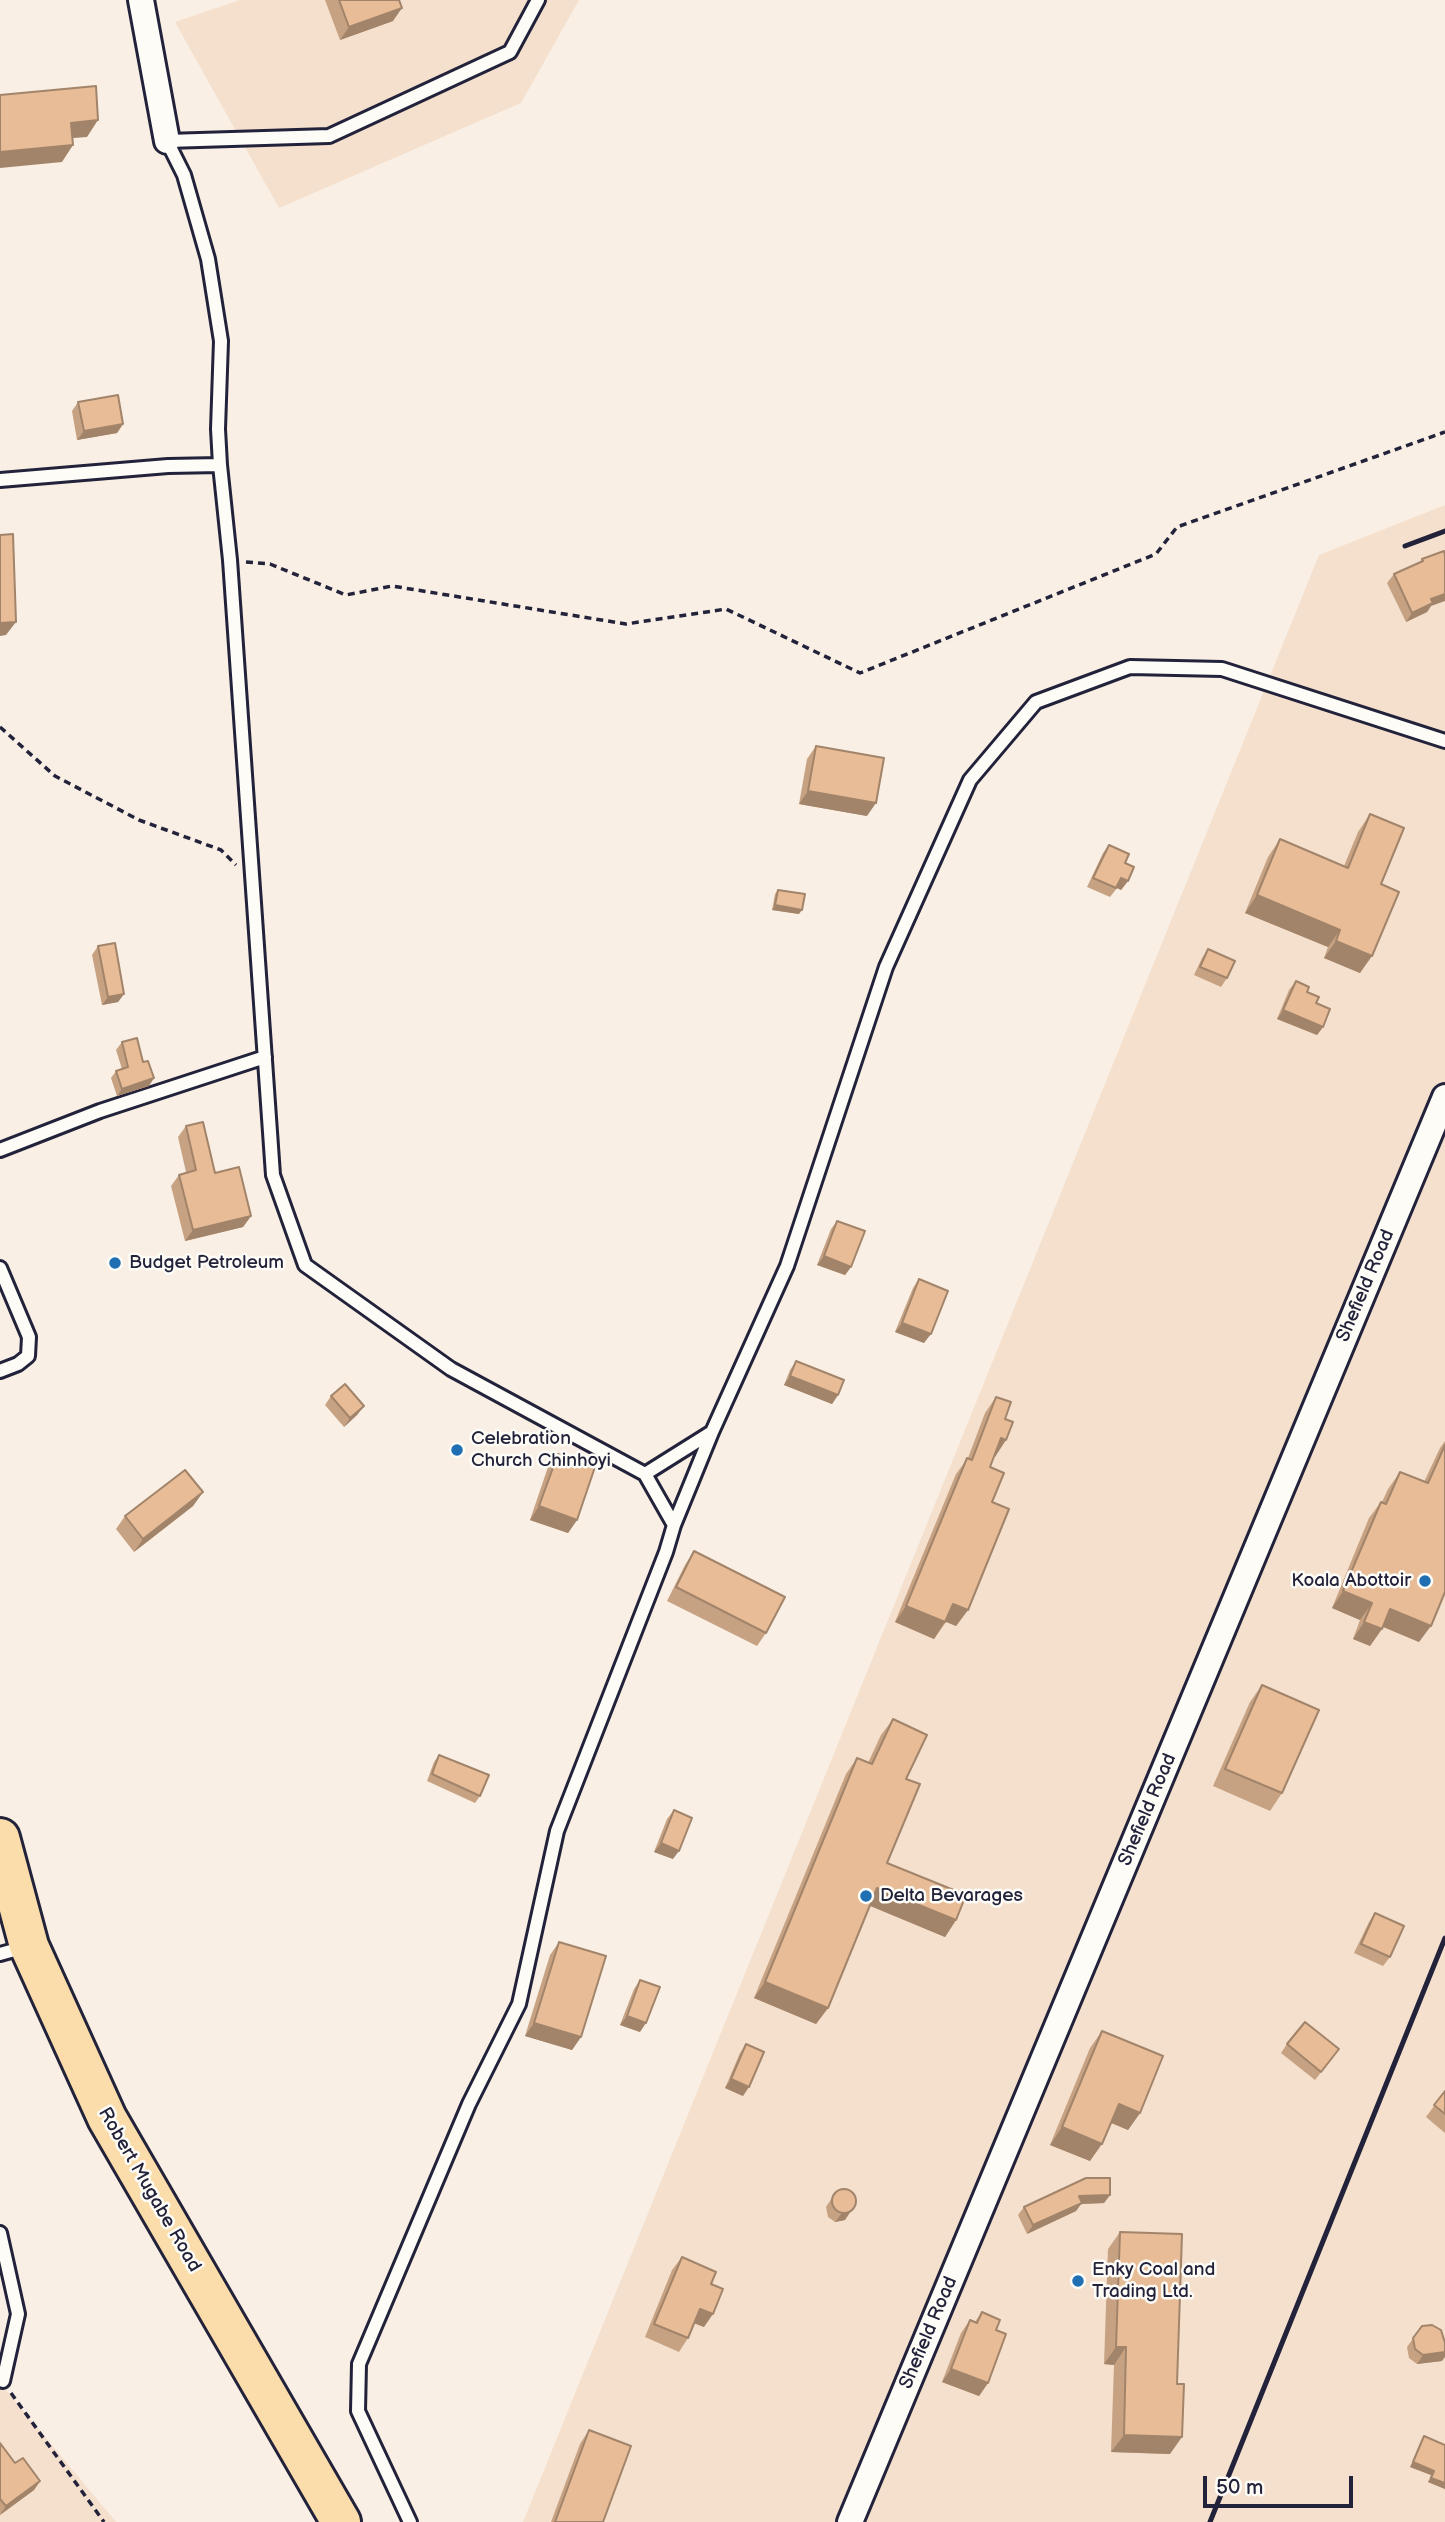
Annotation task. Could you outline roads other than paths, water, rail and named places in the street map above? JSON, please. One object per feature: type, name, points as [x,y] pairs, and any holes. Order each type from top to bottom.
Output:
[{"type":"main road","name":"Robert Mugabe Road","points":[[0,1838],[14,1950],[107,2119],[341,2522]]},
{"type":"street","points":[[141,0],[167,141]]},
{"type":"street","name":"Shefield Road","points":[[850,2522],[1445,1097]]},
{"type":"lane","points":[[538,0],[510,52],[329,136],[167,141],[184,175],[208,259],[221,341],[218,429],[220,465],[230,560],[273,1175],[306,1265],[451,1369],[645,1474],[674,1525]]},
{"type":"lane","points":[[0,480],[168,466],[220,465]]},
{"type":"lane","points":[[410,2522],[358,2411],[359,2364],[469,2104],[519,2004],[557,1831],[666,1552],[674,1525],[712,1432],[787,1266],[886,967],[970,780],[1036,702],[1130,667],[1222,668],[1445,741]]},
{"type":"lane","points":[[0,1150],[100,1111],[265,1057]]},
{"type":"lane","points":[[0,1268],[29,1337],[28,1356],[18,1364],[0,1371]]},
{"type":"lane","points":[[645,1474],[712,1432]]},
{"type":"lane","points":[[0,2233],[18,2314],[3,2381]]},
{"type":"railway","points":[[1405,546],[1445,531]]},
{"type":"railway","points":[[1210,2522],[1445,1938]]},
{"type":"place","name":"Budget Petroleum","points":[[115,1263]]},
{"type":"place","name":"Celebration Church Chinhoyi","points":[[457,1450]]},
{"type":"place","name":"Koala Abottoir","points":[[1425,1581]]},
{"type":"place","name":"Delta Bevarages","points":[[866,1896]]},
{"type":"place","name":"Enky Coal and Trading Ltd.","points":[[1078,2281]]}]
